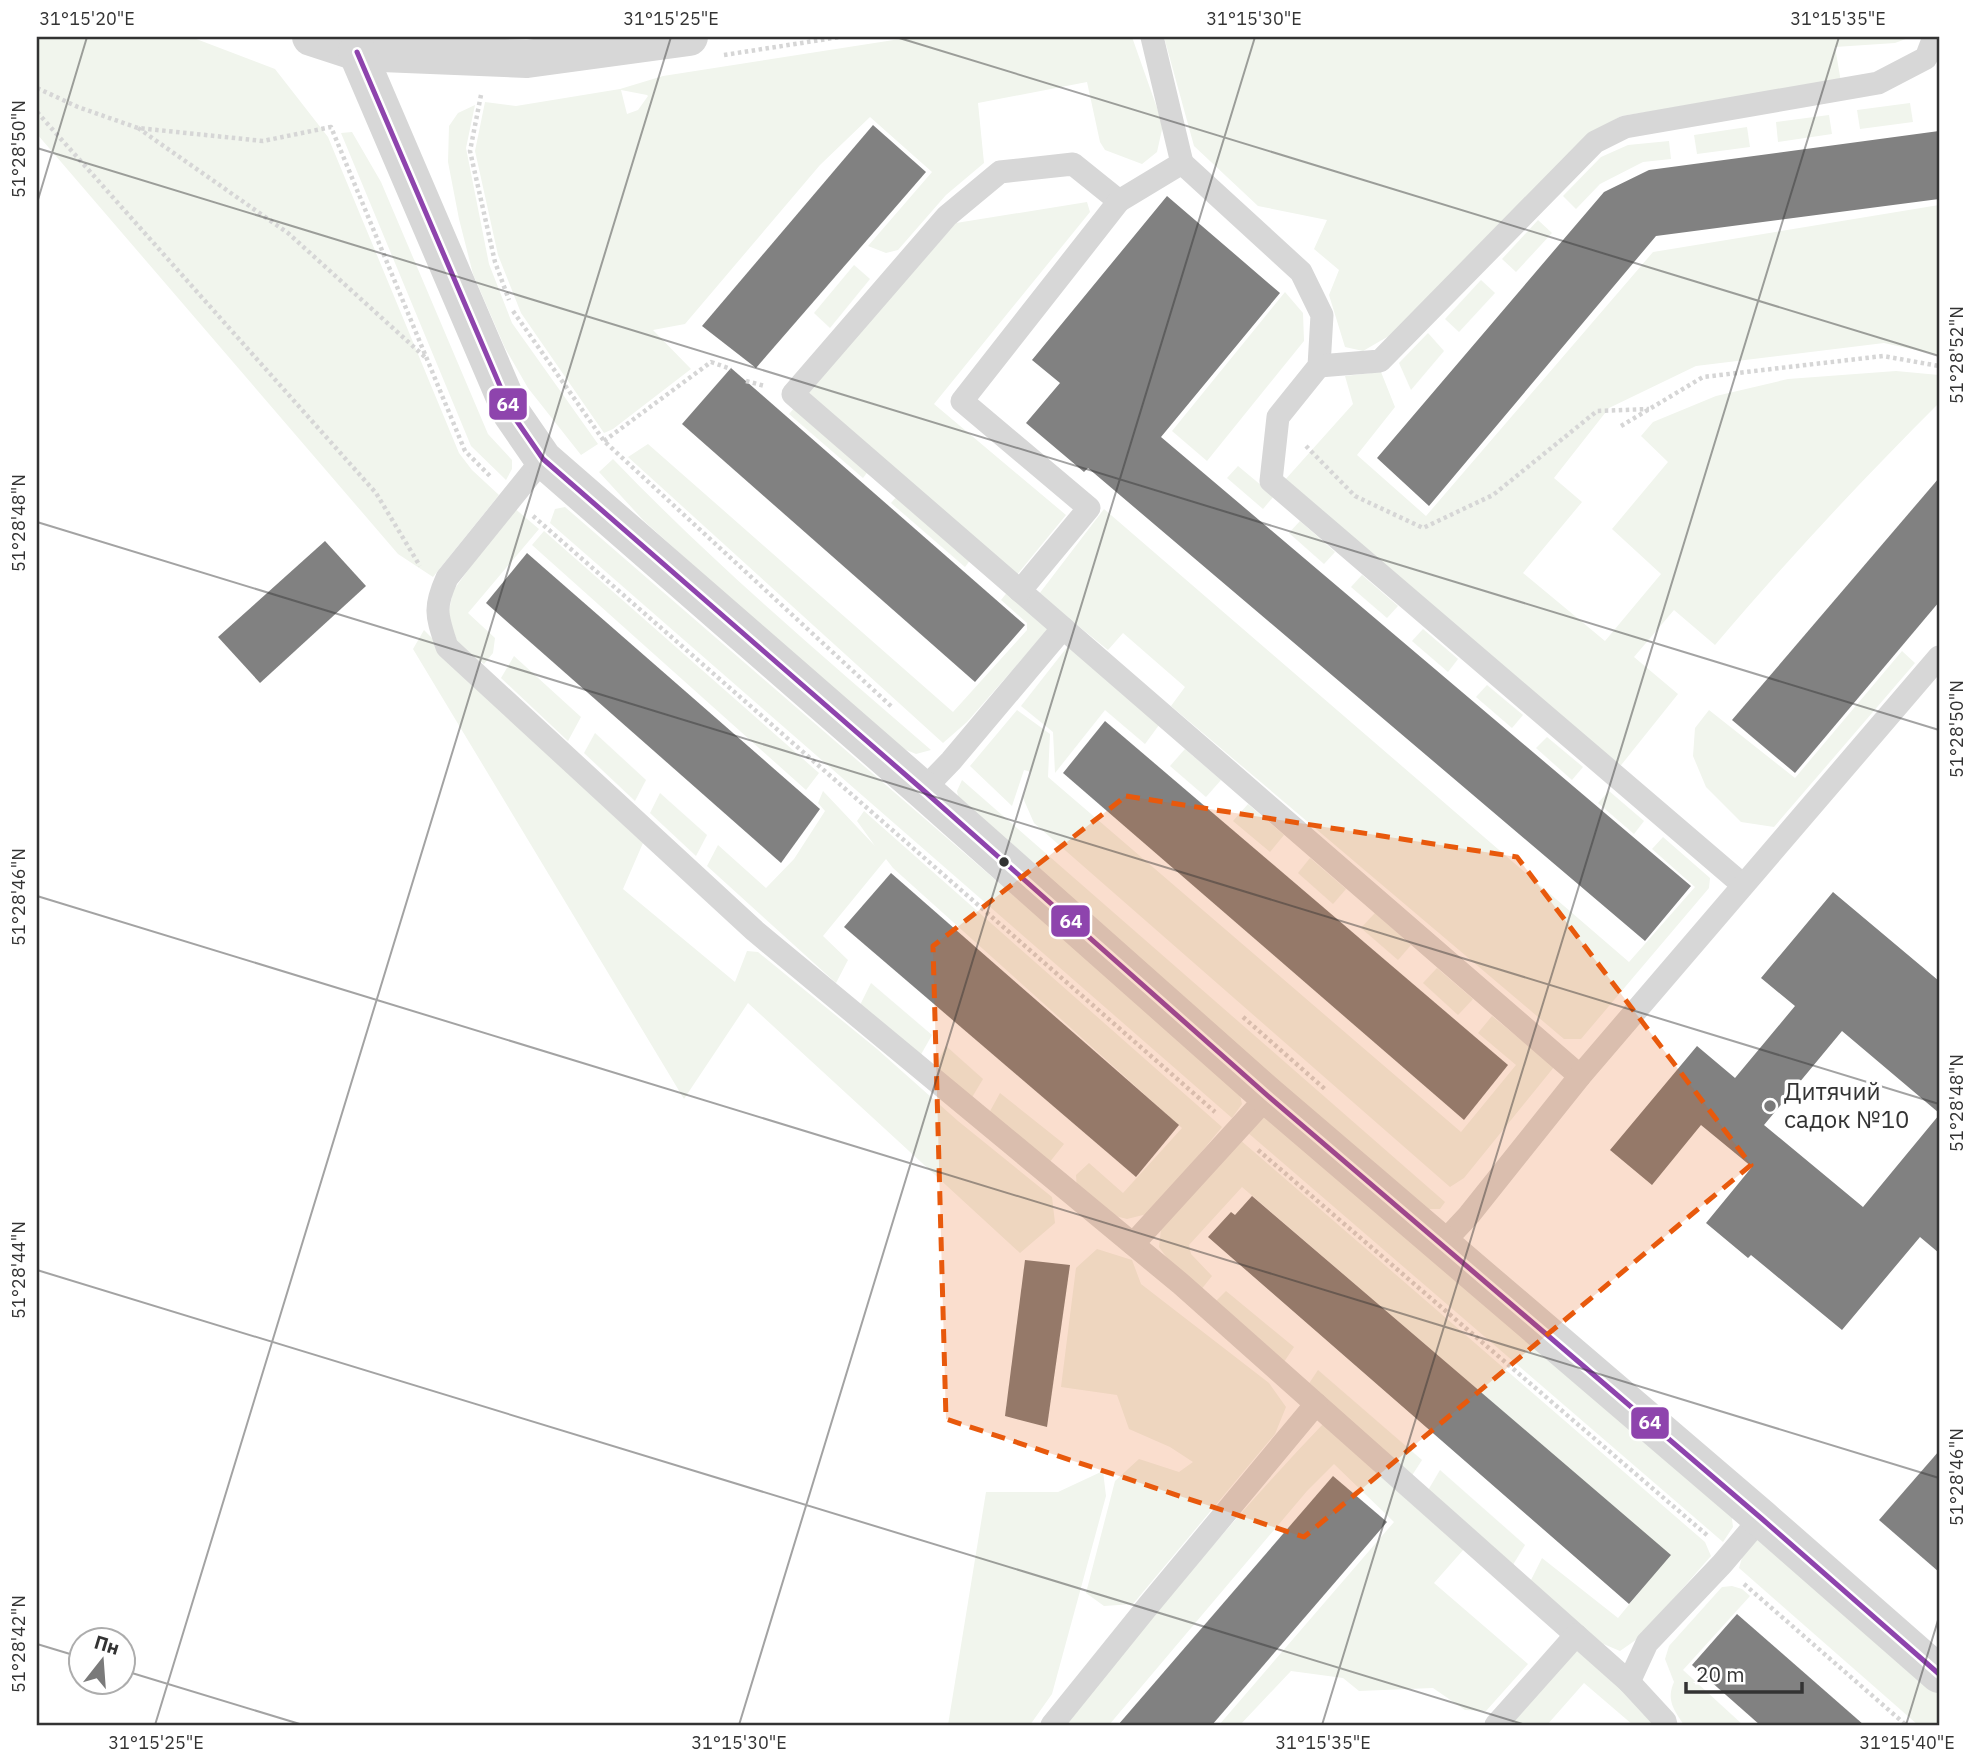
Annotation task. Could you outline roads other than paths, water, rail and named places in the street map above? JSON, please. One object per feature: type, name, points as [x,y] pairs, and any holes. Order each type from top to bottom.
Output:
[{"type":"street","points":[[311,37],[358,52],[527,60],[688,37]]},
{"type":"street","points":[[358,52],[512,414],[543,459],[923,790],[1268,1096],[1939,1674]]},
{"type":"lane","points":[[1152,37],[1182,163],[1301,272],[1322,315],[1319,366],[1278,417],[1271,481],[1743,885]]},
{"type":"lane","points":[[1319,366],[1380,361],[1595,142],[1625,127],[1878,83],[1926,58],[1934,37]]},
{"type":"lane","points":[[1020,591],[1089,508],[962,401],[1119,201],[1182,163]]},
{"type":"lane","points":[[1119,201],[1073,164],[1000,172],[947,216],[793,394],[1580,1076]]},
{"type":"lane","points":[[543,459],[447,578],[439,596],[437,614],[447,647],[755,931],[1133,1244],[1629,1682],[1666,1725]]},
{"type":"lane","points":[[923,790],[951,761],[1063,628]]},
{"type":"lane","points":[[1441,1245],[1469,1215],[1580,1076],[1939,657]]},
{"type":"lane","points":[[1133,1244],[1268,1096]]},
{"type":"lane","points":[[1052,1725],[1316,1404]]},
{"type":"lane","points":[[1629,1682],[1647,1643],[1722,1564],[1761,1518]]},
{"type":"lane","points":[[1496,1725],[1576,1635]]},
{"type":"place","name":"Дитячий садок №10","points":[[1770,1106]]}]
